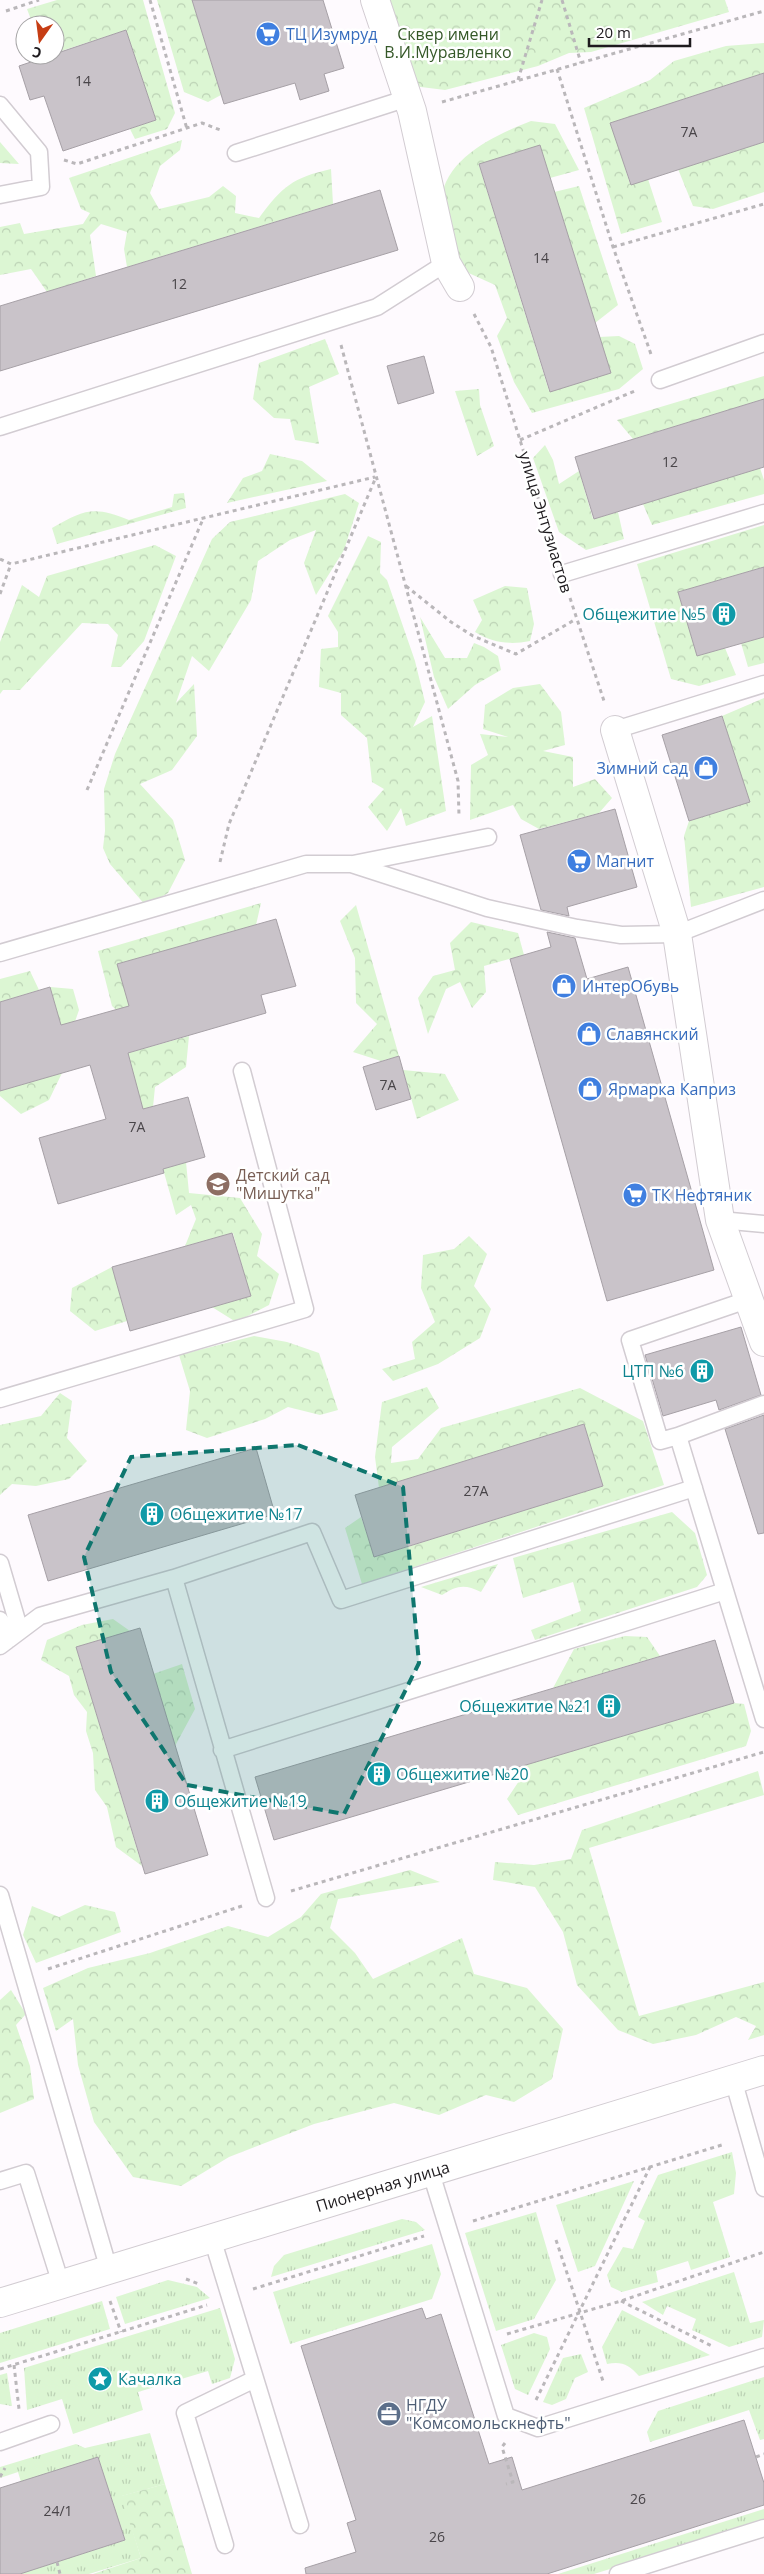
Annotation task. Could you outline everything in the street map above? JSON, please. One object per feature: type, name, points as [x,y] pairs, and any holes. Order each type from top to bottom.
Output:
[{"type":"street","points":[[375,0],[410,104],[446,263],[460,287]]},
{"type":"street","points":[[615,730],[678,934],[720,1220],[764,1342]]},
{"type":"street","name":"Пионерная улица","points":[[0,2303],[61,2284],[108,2282],[212,2238],[431,2173],[764,2070]]},
{"type":"lane","points":[[0,104],[39,152],[41,187],[0,195]]},
{"type":"lane","points":[[236,153],[410,104]]},
{"type":"lane","points":[[0,427],[377,307],[446,263]]},
{"type":"lane","points":[[660,380],[764,343]]},
{"type":"lane","points":[[562,574],[764,513]]},
{"type":"lane","points":[[615,730],[764,684]]},
{"type":"lane","points":[[0,953],[306,864],[351,864],[488,836]]},
{"type":"lane","points":[[351,864],[487,908],[577,928],[621,935],[678,934],[764,900]]},
{"type":"lane","points":[[0,1399],[305,1309],[242,1071]]},
{"type":"lane","points":[[720,1220],[764,1224]]},
{"type":"lane","points":[[750,1299],[630,1340],[660,1441],[764,1404]]},
{"type":"lane","points":[[678,1436],[764,1719]]},
{"type":"lane","points":[[9,1639],[40,1616],[174,1578],[312,1532],[341,1600],[694,1488]]},
{"type":"lane","points":[[0,1563],[9,1639]]},
{"type":"lane","points":[[174,1578],[266,1898]]},
{"type":"lane","points":[[222,1750],[725,1591]]},
{"type":"lane","points":[[0,1620],[9,1639]]},
{"type":"lane","points":[[0,1895],[25,1976],[108,2282]]},
{"type":"lane","points":[[733,2079],[764,2188]]},
{"type":"lane","points":[[0,2181],[26,2173],[61,2284]]},
{"type":"lane","points":[[431,2173],[506,2416],[538,2428],[764,2357]]},
{"type":"lane","points":[[212,2238],[300,2525]]},
{"type":"lane","points":[[226,2545],[185,2413],[255,2379]]},
{"type":"lane","points":[[0,2442],[52,2424]]},
{"type":"lane","points":[[618,2574],[764,2528]]},
{"type":"path","points":[[6,11],[39,0]]},
{"type":"path","points":[[150,0],[187,128]]},
{"type":"path","points":[[518,80],[542,0]]},
{"type":"path","points":[[562,0],[581,63]]},
{"type":"path","points":[[410,104],[518,80],[764,10]]},
{"type":"path","points":[[520,440],[660,380],[613,247],[557,69]]},
{"type":"path","points":[[39,152],[77,164],[202,124],[264,144]]},
{"type":"path","points":[[613,247],[764,204]]},
{"type":"path","name":"улица Энтузиастов","points":[[460,287],[491,347],[576,619],[615,730]]},
{"type":"path","points":[[335,320],[458,782],[460,842]]},
{"type":"path","points":[[0,559],[11,564],[376,477]]},
{"type":"path","points":[[212,891],[229,824],[376,477]]},
{"type":"path","points":[[87,790],[203,518]]},
{"type":"path","points":[[0,594],[11,564]]},
{"type":"path","points":[[405,585],[451,622],[473,636],[516,654],[576,619]]},
{"type":"path","points":[[25,1976],[266,1898],[764,1752]]},
{"type":"path","points":[[0,2369],[749,2136]]},
{"type":"path","points":[[506,2484],[513,2482],[502,2447],[525,2423],[650,2167]]},
{"type":"path","points":[[556,2240],[611,2405]]},
{"type":"path","points":[[483,2341],[621,2301],[764,2252]]},
{"type":"path","points":[[108,2282],[121,2332]]},
{"type":"path","points":[[621,2301],[746,2363]]},
{"type":"path","points":[[756,2457],[764,2454]]},
{"type":"path","points":[[57,2562],[60,2574]]},
{"type":"highlighted area","points":[[298,1445],[403,1487],[419,1663],[344,1814],[187,1785],[111,1672],[84,1557],[131,1457]]},
{"type":"green space","points":[[57,0],[143,0],[175,113],[167,129],[135,139],[130,129],[156,120],[126,30],[65,50],[65,15],[29,15],[27,9]]},
{"type":"green space","points":[[157,0],[192,0],[221,95],[208,102],[184,92]]},
{"type":"green space","name":"Сквер имени В.И.Муравленко","points":[[388,0],[725,0],[729,12],[591,52],[569,53],[538,66],[445,90],[413,86]]},
{"type":"green space","points":[[764,43],[764,73],[611,123],[630,184],[648,179],[662,222],[621,234],[584,108],[650,80],[674,61],[726,46]]},
{"type":"green space","points":[[531,121],[555,124],[579,170],[550,178],[479,165],[549,391],[599,337],[619,336],[635,344],[643,369],[619,389],[532,413],[514,382],[497,336],[507,318],[495,285],[462,270],[445,224],[441,206],[445,185],[452,171],[462,160],[488,141]]},
{"type":"green space","points":[[182,140],[180,150],[160,166],[150,193],[159,209],[209,197],[223,186],[236,196],[235,213],[259,218],[275,198],[289,185],[307,176],[331,169],[333,204],[127,267],[124,249],[127,232],[101,224],[90,235],[96,276],[47,292],[31,269],[0,275],[0,227],[20,223],[24,234],[83,224],[90,213],[81,209],[69,178]]},
{"type":"green space","points":[[0,142],[19,164],[0,163]]},
{"type":"green space","points":[[764,142],[764,192],[713,209],[693,206],[678,169]]},
{"type":"green space","points":[[579,186],[618,305],[595,323],[554,192]]},
{"type":"green space","points":[[325,339],[339,374],[309,387],[319,444],[295,440],[290,419],[274,418],[253,399],[259,363]]},
{"type":"green space","points":[[764,376],[764,399],[633,439],[617,420]]},
{"type":"green space","points":[[479,389],[480,405],[494,446],[477,456],[455,391]]},
{"type":"green space","points":[[545,445],[553,460],[559,484],[579,471],[593,519],[618,512],[624,539],[586,550],[559,532],[533,458]]},
{"type":"green space","points":[[270,454],[302,461],[327,481],[227,503],[243,478],[262,471]]},
{"type":"green space","points":[[760,468],[764,480],[764,494],[652,525],[643,504]]},
{"type":"green space","points":[[184,493],[186,508],[57,544],[52,528],[72,517],[97,511],[107,512],[129,520],[172,507],[174,494]]},
{"type":"green space","points":[[345,494],[359,503],[344,550],[316,595],[304,563],[316,530],[290,540],[258,561],[251,600],[209,671],[192,656],[176,703],[194,684],[197,736],[172,770],[140,784],[173,820],[185,860],[168,893],[146,906],[110,864],[103,848],[105,831],[104,789],[115,754],[212,539],[230,522]]},
{"type":"green space","points":[[764,525],[764,567],[678,592],[697,656],[725,648],[736,675],[699,686],[671,679],[637,564]]},
{"type":"green space","points":[[368,536],[381,542],[380,573],[387,580],[415,661],[425,702],[413,727],[432,716],[446,811],[406,826],[401,808],[387,831],[368,807],[384,789],[372,782],[367,738],[341,715],[341,693],[319,687],[321,649],[338,647],[338,632],[328,616]]},
{"type":"green space","points":[[155,545],[176,556],[144,641],[121,667],[111,667],[118,635],[108,624],[82,623],[20,690],[3,690],[0,694],[0,642],[22,585],[39,597],[47,576]]},
{"type":"green space","points":[[505,586],[527,588],[534,624],[530,641],[502,642],[488,639],[475,632],[482,620],[473,600]]},
{"type":"green space","points":[[420,617],[445,658],[467,658],[474,643],[498,656],[501,670],[475,685],[448,709],[434,677]]},
{"type":"green space","points":[[764,637],[764,663],[748,667],[741,643]]},
{"type":"green space","points":[[540,684],[561,712],[565,745],[543,751],[573,757],[573,787],[595,779],[612,798],[599,813],[539,829],[521,819],[513,805],[470,820],[471,765],[488,755],[480,734],[508,737],[483,729],[485,705],[513,688]]},
{"type":"green space","points":[[764,698],[764,887],[691,907],[684,836],[689,821],[749,802],[722,716]]},
{"type":"green space","points":[[261,903],[256,925],[132,1017],[126,1019],[112,1006],[98,951]]},
{"type":"green space","points":[[356,905],[399,1056],[381,1061],[353,1052],[377,1024],[356,1003],[355,958],[340,921]]},
{"type":"green space","points":[[471,922],[518,933],[524,955],[484,966],[486,992],[472,1008],[460,982],[446,989],[428,1034],[418,998],[433,976],[455,970],[450,943]]},
{"type":"green space","points":[[30,971],[39,990],[0,1002],[0,979]]},
{"type":"green space","points":[[50,987],[73,989],[79,1010],[71,1033],[63,1035]]},
{"type":"green space","points":[[189,1036],[186,1067],[155,1087],[153,1107],[138,1111],[128,1053]]},
{"type":"green space","points":[[403,1070],[445,1074],[459,1100],[417,1119]]},
{"type":"green space","points":[[62,1073],[49,1100],[21,1114],[0,1096],[0,1091]]},
{"type":"green space","points":[[186,1162],[189,1193],[240,1198],[262,1234],[257,1256],[279,1274],[269,1305],[236,1322],[212,1307],[250,1296],[233,1233],[185,1246],[196,1219],[191,1205],[176,1215],[163,1169]]},
{"type":"green space","points":[[469,1236],[487,1254],[474,1286],[491,1309],[480,1338],[438,1364],[393,1381],[382,1369],[415,1359],[412,1342],[435,1322],[421,1288],[423,1255],[454,1249]]},
{"type":"green space","points":[[112,1267],[127,1321],[95,1331],[70,1311],[72,1288]]},
{"type":"green space","points":[[254,1336],[287,1342],[319,1353],[338,1410],[320,1415],[288,1407],[265,1419],[207,1438],[186,1430],[190,1391],[179,1355]]},
{"type":"green space","points":[[427,1387],[439,1408],[392,1447],[391,1463],[418,1459],[441,1428],[580,1388],[643,1421],[664,1485],[362,1584],[345,1528],[361,1517],[375,1557],[603,1486],[584,1424],[379,1488],[375,1457],[382,1402]]},
{"type":"green space","points":[[60,1393],[72,1401],[67,1438],[87,1461],[69,1479],[36,1486],[12,1484],[0,1495],[0,1425],[41,1416]]},
{"type":"green space","points":[[672,1512],[695,1533],[707,1575],[697,1587],[535,1640],[531,1630],[581,1611],[573,1582],[523,1598],[513,1558]]},
{"type":"green space","points":[[498,1564],[481,1592],[461,1587],[452,1589],[442,1595],[421,1587]]},
{"type":"green space","points":[[113,1619],[130,1631],[76,1647],[142,1866],[116,1847],[107,1807],[95,1790],[93,1753],[86,1731],[87,1712],[74,1695],[69,1676],[41,1660],[47,1640],[82,1625]]},
{"type":"green space","points":[[625,1636],[647,1637],[660,1656],[553,1688],[574,1649]]},
{"type":"green space","points":[[182,1664],[195,1709],[175,1746],[153,1674]]},
{"type":"green space","points":[[734,1703],[744,1704],[751,1731],[746,1746],[518,1815],[507,1799],[519,1781],[512,1769]]},
{"type":"green space","points":[[758,1771],[764,1795],[589,1848],[639,2016],[764,1982],[764,2035],[748,2040],[756,2026],[736,2017],[696,2035],[653,2044],[618,2030],[577,1985],[563,1932],[535,1887],[493,1880],[495,1862],[534,1865],[571,1859],[582,1830]]},
{"type":"green space","points":[[410,1870],[440,1882],[338,1899],[330,1928],[355,1953],[373,1979],[462,1938],[474,1974],[527,1988],[563,2029],[552,2079],[514,2102],[486,2095],[439,2115],[394,2103],[314,2124],[229,2157],[181,2186],[133,2177],[94,2122],[78,2065],[73,2019],[56,2031],[43,1988],[88,1968],[150,1953],[228,1926],[268,1937],[301,1917],[321,1894]]},
{"type":"green space","points":[[85,1905],[115,1912],[121,1932],[36,1963],[23,1935],[32,1906],[59,1917]]},
{"type":"green space","points":[[11,1990],[26,2014],[16,2025],[30,2066],[34,2099],[0,2113],[0,2000]]},
{"type":"green space","points":[[732,2152],[736,2173],[734,2194],[713,2202],[730,2257],[691,2270],[688,2261],[656,2271],[658,2282],[622,2292],[611,2287],[607,2275],[623,2247],[633,2249],[645,2221],[638,2217],[658,2175]]},
{"type":"green space","points":[[634,2181],[595,2266],[578,2272],[556,2205]]},
{"type":"green space","points":[[536,2212],[556,2280],[534,2319],[496,2331],[465,2233]]},
{"type":"green space","points":[[402,2219],[416,2222],[425,2230],[271,2277],[274,2266],[284,2255]]},
{"type":"green space","points":[[432,2244],[441,2274],[432,2299],[290,2344],[273,2292]]},
{"type":"green space","points":[[734,2272],[750,2323],[764,2320],[762,2337],[729,2347],[692,2330],[696,2319],[667,2306],[663,2315],[642,2302]]},
{"type":"green space","points":[[168,2280],[197,2287],[210,2298],[125,2324],[116,2297]]},
{"type":"green space","points":[[102,2301],[110,2329],[0,2363],[0,2333]]},
{"type":"green space","points":[[220,2308],[235,2359],[230,2378],[212,2384],[208,2371],[138,2392],[143,2410],[73,2434],[62,2399],[27,2410],[24,2368]]},
{"type":"green space","points":[[622,2310],[710,2355],[639,2376],[625,2365],[617,2363],[607,2364],[602,2347]]},
{"type":"green space","points":[[534,2333],[547,2337],[550,2349],[528,2395],[515,2389],[501,2345]]},
{"type":"green space","points":[[581,2354],[588,2372],[575,2378],[566,2399],[552,2405],[543,2402],[563,2358]]},
{"type":"green space","points":[[7,2373],[12,2406],[0,2404],[0,2375]]},
{"type":"green space","points":[[764,2377],[764,2439],[760,2440],[749,2410],[650,2442],[647,2432],[658,2411]]},
{"type":"green space","points":[[150,2433],[165,2484],[122,2496],[141,2558],[89,2574],[20,2574],[125,2540],[98,2457],[21,2482],[18,2472],[0,2478],[0,2467],[76,2444],[85,2448]]},
{"type":"green space","points":[[165,2484],[192,2574],[93,2574],[141,2558],[121,2496]]},
{"type":"green space","points":[[764,2509],[764,2521],[594,2574],[558,2574]]},
{"type":"building","name":"ТЦ Изумруд","points":[[192,0],[323,0],[344,68],[324,74],[329,91],[300,100],[295,83],[224,104]]},
{"type":"building","points":[[126,30],[156,120],[63,151],[44,96],[30,100],[19,66],[65,65],[65,51]]},
{"type":"building","points":[[764,73],[764,142],[631,185],[610,123]]},
{"type":"building","points":[[540,145],[611,373],[550,392],[479,164]]},
{"type":"building","points":[[380,190],[398,250],[0,371],[0,306]]},
{"type":"building","points":[[424,356],[434,393],[398,404],[387,366]]},
{"type":"building","points":[[764,399],[764,467],[594,519],[575,457]]},
{"type":"building","name":"Общежитие №5","points":[[764,567],[764,637],[697,656],[678,592]]},
{"type":"building","name":"Зимний сад","points":[[722,716],[750,802],[689,821],[662,735]]},
{"type":"building","name":"Магнит","points":[[615,809],[637,887],[567,907],[569,916],[541,910],[520,835]]},
{"type":"building","points":[[276,919],[296,986],[261,995],[266,1013],[128,1053],[143,1109],[188,1097],[205,1157],[163,1169],[164,1173],[58,1204],[39,1138],[106,1119],[90,1065],[0,1091],[0,1002],[50,987],[61,1025],[129,1006],[117,964]]},
{"type":"building","points":[[547,932],[575,938],[587,979],[628,967],[714,1270],[607,1301],[510,959],[551,947]]},
{"type":"building","points":[[399,1056],[411,1099],[376,1110],[363,1067]]},
{"type":"building","points":[[232,1233],[251,1296],[130,1331],[112,1267]]},
{"type":"building","name":"ЦТП №6","points":[[741,1327],[761,1395],[719,1410],[716,1400],[663,1416],[645,1355]]},
{"type":"building","points":[[764,1415],[764,1533],[758,1534],[725,1429]]},
{"type":"building","points":[[584,1424],[603,1486],[374,1557],[355,1495]]},
{"type":"building","name":"Общежитие №17","points":[[256,1448],[275,1514],[48,1581],[28,1515]]},
{"type":"building","name":"Общежитие №19","points":[[140,1628],[208,1855],[145,1874],[76,1647]]},
{"type":"building","points":[[715,1640],[734,1703],[274,1840],[255,1777]]},
{"type":"building","points":[[422,2308],[426,2319],[441,2314],[489,2464],[512,2457],[522,2490],[744,2420],[764,2483],[764,2505],[547,2574],[306,2574],[305,2568],[356,2552],[347,2523],[356,2520],[301,2346]]},
{"type":"building","points":[[98,2457],[125,2540],[20,2574],[0,2574],[0,2488]]},
{"type":"place","name":"ТЦ Изумруд","points":[[268,34]]},
{"type":"place","name":"Общежитие №5","points":[[724,614]]},
{"type":"place","name":"Зимний сад","points":[[706,768]]},
{"type":"place","name":"Магнит","points":[[579,861]]},
{"type":"place","name":"ИнтерОбувь","points":[[564,986]]},
{"type":"place","name":"Славянский","points":[[589,1034]]},
{"type":"place","name":"Ярмарка Каприз","points":[[590,1089]]},
{"type":"place","name":"Детский сад \"Мишутка\"","points":[[218,1184]]},
{"type":"place","name":"ТК Нефтяник","points":[[635,1195]]},
{"type":"place","name":"ЦТП №6","points":[[702,1371]]},
{"type":"place","name":"Общежитие №17","points":[[152,1514]]},
{"type":"place","name":"Общежитие №21","points":[[609,1706]]},
{"type":"place","name":"Общежитие №20","points":[[379,1774]]},
{"type":"place","name":"Общежитие №19","points":[[157,1801]]},
{"type":"place","name":"Качалка","points":[[100,2379]]},
{"type":"place","name":"НГДУ \"Комсомольскнефть\"","points":[[389,2414]]}]
